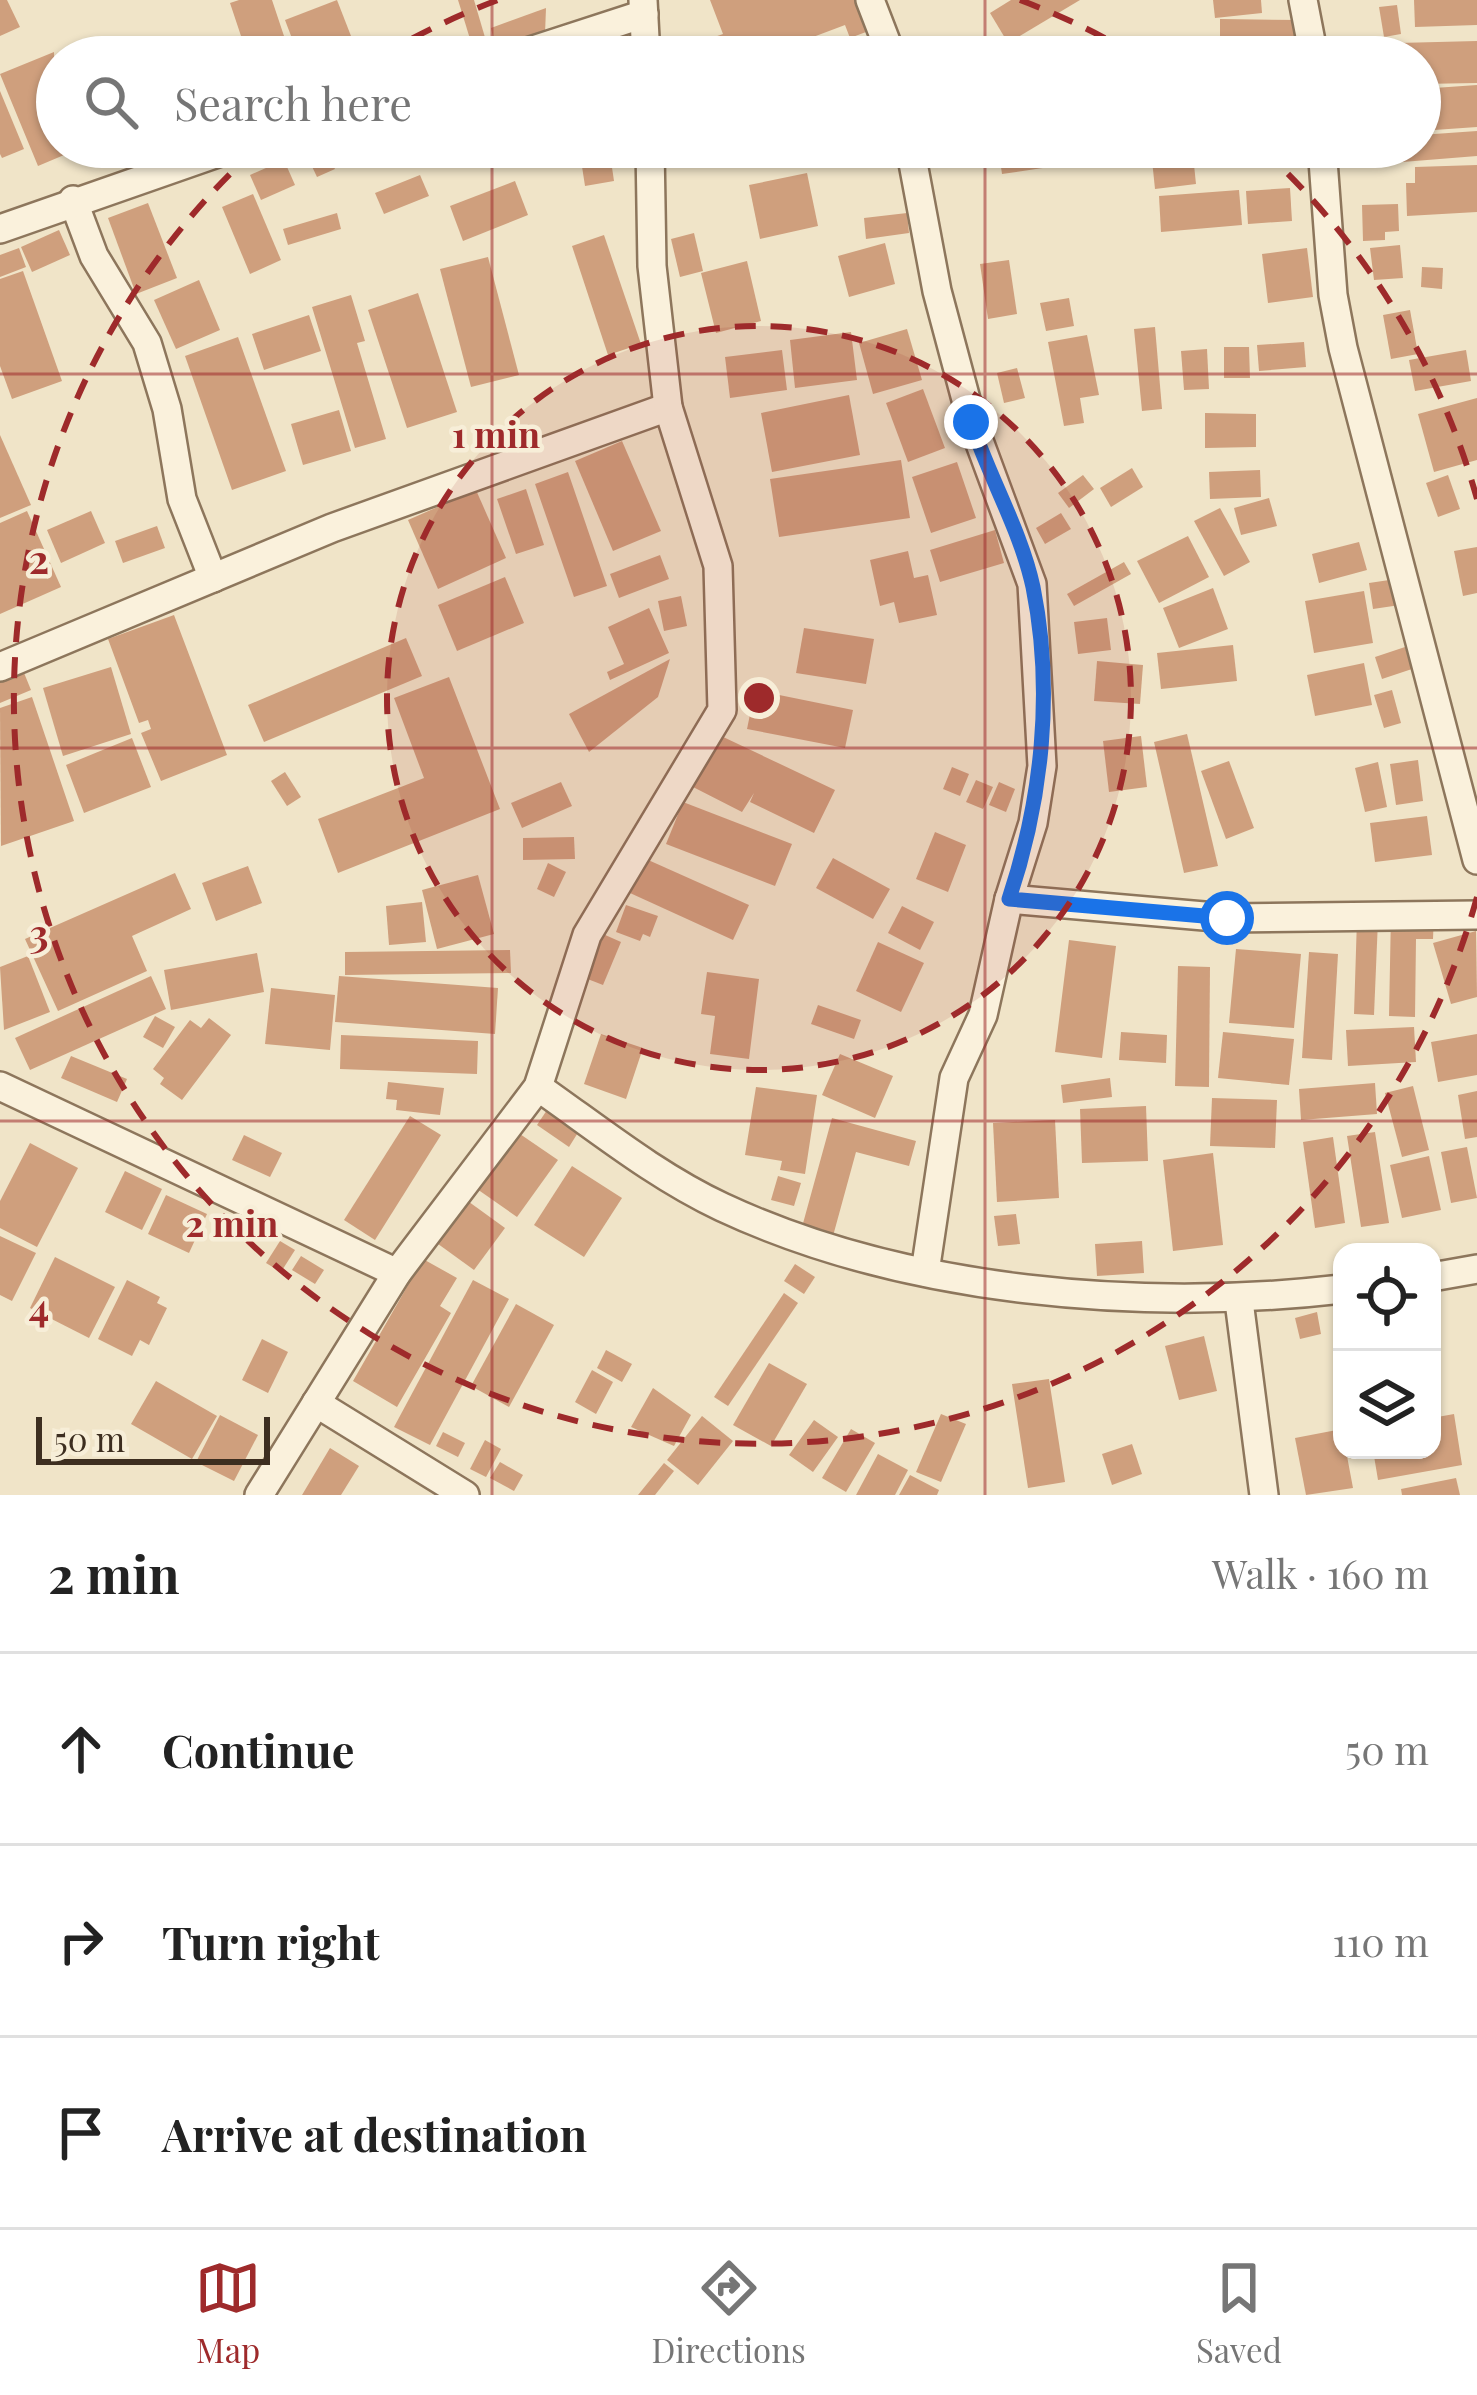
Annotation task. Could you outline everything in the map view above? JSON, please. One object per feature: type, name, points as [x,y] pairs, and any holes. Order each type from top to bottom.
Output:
[{"type":"street","points":[[870,0],[884,36]]},
{"type":"street","points":[[1303,0],[1310,36]]},
{"type":"street","points":[[567,36],[643,7]]},
{"type":"street","points":[[0,229],[171,168]]},
{"type":"street","points":[[260,1495],[397,1273],[538,1087],[587,935],[722,710],[718,566],[668,407],[652,266],[650,168]]},
{"type":"street","points":[[914,168],[937,291],[971,422],[1032,584],[1042,766],[1034,823],[1009,899],[983,1015],[958,1060],[925,1271]]},
{"type":"street","points":[[1324,168],[1343,348],[1477,860]]},
{"type":"street","points":[[74,200],[94,256],[148,344],[167,410],[186,513],[213,578]]},
{"type":"street","points":[[0,667],[332,528],[668,407]]},
{"type":"street","points":[[1009,899],[1227,918],[1477,915]]},
{"type":"street","points":[[0,1086],[397,1273]]},
{"type":"street","points":[[538,1087],[663,1175],[723,1208],[797,1235],[963,1281],[1239,1301],[1333,1290]]},
{"type":"street","points":[[1441,1275],[1477,1269]]},
{"type":"street","points":[[1239,1301],[1264,1495]]},
{"type":"street","points":[[316,1402],[465,1495]]},
{"type":"building","points":[[0,0],[7,0],[20,27],[0,36]]},
{"type":"building","points":[[272,0],[284,36],[241,36],[230,3]]},
{"type":"building","points":[[337,0],[351,36],[291,36],[285,20]]},
{"type":"building","points":[[458,0],[474,0],[485,36],[469,36]]},
{"type":"building","points":[[710,0],[855,0],[866,32],[849,36],[845,25],[816,36],[717,36],[723,34]]},
{"type":"building","points":[[1011,0],[1080,0],[1020,36],[1004,36],[990,13]]},
{"type":"building","points":[[1213,0],[1261,0],[1262,13],[1215,18]]},
{"type":"building","points":[[1414,0],[1477,0],[1477,25],[1415,27]]},
{"type":"building","points":[[1397,5],[1401,34],[1384,36],[1379,7]]},
{"type":"building","points":[[546,8],[545,34],[493,36],[491,28]]},
{"type":"building","points":[[1220,19],[1300,20],[1300,36],[1220,36]]},
{"type":"building","points":[[1477,41],[1477,83],[1441,84],[1441,42]]},
{"type":"building","points":[[36,59],[36,161],[0,74]]},
{"type":"building","points":[[1477,85],[1477,127],[1441,130],[1441,88]]},
{"type":"building","points":[[0,91],[24,149],[2,158],[0,154]]},
{"type":"building","points":[[1477,131],[1477,156],[1441,159],[1441,134]]},
{"type":"building","points":[[1477,165],[1477,212],[1407,216],[1406,183],[1415,183],[1415,168]]},
{"type":"building","points":[[266,168],[288,168],[295,185],[261,200],[250,175]]},
{"type":"building","points":[[313,168],[335,168],[335,169],[317,177]]},
{"type":"building","points":[[582,168],[612,168],[614,181],[585,186]]},
{"type":"building","points":[[1001,168],[1042,168],[1002,174]]},
{"type":"building","points":[[1153,168],[1194,168],[1196,184],[1155,189]]},
{"type":"building","points":[[807,173],[818,226],[760,239],[749,185]]},
{"type":"building","points":[[420,175],[429,196],[384,214],[375,193]]},
{"type":"building","points":[[515,181],[528,215],[463,241],[450,206]]},
{"type":"building","points":[[1290,188],[1292,221],[1248,224],[1246,191]]},
{"type":"building","points":[[1239,190],[1242,225],[1161,232],[1159,196]]},
{"type":"building","points":[[253,194],[281,260],[250,274],[222,207]]},
{"type":"building","points":[[148,203],[177,278],[136,294],[108,218]]},
{"type":"building","points":[[1398,204],[1399,231],[1385,232],[1385,240],[1363,241],[1362,205]]},
{"type":"building","points":[[337,213],[341,229],[288,245],[283,229]]},
{"type":"building","points":[[907,213],[909,233],[866,239],[864,218]]},
{"type":"building","points":[[59,230],[70,255],[32,272],[21,247]]},
{"type":"building","points":[[694,233],[703,271],[680,277],[671,239]]},
{"type":"building","points":[[604,235],[641,344],[608,355],[572,246]]},
{"type":"building","points":[[885,243],[895,284],[849,297],[838,256]]},
{"type":"building","points":[[1400,245],[1403,278],[1374,280],[1370,248]]},
{"type":"building","points":[[19,248],[26,267],[0,277],[0,255]]},
{"type":"building","points":[[1307,248],[1313,297],[1268,303],[1262,254]]},
{"type":"building","points":[[488,257],[519,375],[471,387],[440,269]]},
{"type":"building","points":[[1009,260],[1017,314],[988,319],[980,264]]},
{"type":"building","points":[[747,261],[761,321],[716,333],[701,273]]},
{"type":"building","points":[[1422,267],[1443,268],[1442,289],[1421,287]]},
{"type":"building","points":[[23,271],[62,381],[12,399],[0,366],[0,279]]},
{"type":"building","points":[[199,280],[220,330],[176,349],[154,300]]},
{"type":"building","points":[[418,293],[457,412],[407,428],[368,310]]},
{"type":"building","points":[[351,295],[365,341],[357,343],[386,439],[355,448],[312,307]]},
{"type":"building","points":[[1069,298],[1074,326],[1046,331],[1040,303]]},
{"type":"building","points":[[1410,310],[1418,354],[1391,359],[1383,315]]},
{"type":"building","points":[[309,315],[321,351],[264,370],[252,334]]},
{"type":"building","points":[[1155,327],[1162,409],[1142,411],[1134,329]]},
{"type":"building","points":[[907,329],[922,380],[873,394],[859,343]]},
{"type":"building","points":[[851,332],[857,380],[795,388],[790,340]]},
{"type":"building","points":[[1087,335],[1099,395],[1080,398],[1084,423],[1064,426],[1048,342]]},
{"type":"building","points":[[238,337],[286,471],[232,490],[185,356]]},
{"type":"building","points":[[1304,342],[1306,367],[1259,371],[1257,345]]},
{"type":"building","points":[[1224,347],[1249,347],[1250,378],[1224,378]]},
{"type":"building","points":[[1207,349],[1209,389],[1184,390],[1181,351]]},
{"type":"building","points":[[782,350],[787,390],[730,398],[725,357]]},
{"type":"building","points":[[1466,350],[1471,381],[1415,391],[1409,360]]},
{"type":"building","points":[[1017,368],[1025,398],[1004,403],[997,373]]},
{"type":"building","points":[[923,389],[945,448],[908,462],[886,403]]},
{"type":"building","points":[[849,395],[860,455],[772,472],[761,413]]},
{"type":"building","points":[[1477,398],[1477,460],[1434,472],[1418,414]]},
{"type":"building","points":[[339,410],[351,451],[303,465],[291,424]]},
{"type":"building","points":[[1205,413],[1256,414],[1256,447],[1205,448]]},
{"type":"building","points":[[0,435],[31,505],[0,518]]},
{"type":"building","points":[[622,441],[661,531],[613,551],[575,461]]},
{"type":"building","points":[[901,460],[910,518],[779,537],[770,479]]},
{"type":"building","points":[[957,462],[976,518],[931,533],[912,477]]},
{"type":"building","points":[[1132,468],[1143,487],[1111,507],[1100,488]]},
{"type":"building","points":[[1260,470],[1261,497],[1210,499],[1209,472]]},
{"type":"building","points":[[568,472],[607,586],[574,597],[535,484]]},
{"type":"building","points":[[1083,475],[1094,489],[1069,508],[1058,493]]},
{"type":"building","points":[[1448,475],[1460,509],[1438,517],[1426,483]]},
{"type":"building","points":[[526,489],[544,545],[516,554],[497,499]]},
{"type":"building","points":[[476,490],[506,558],[438,589],[408,520]]},
{"type":"building","points":[[1269,498],[1277,526],[1241,535],[1234,508]]},
{"type":"building","points":[[1220,508],[1250,562],[1224,576],[1194,521]]},
{"type":"building","points":[[27,511],[61,587],[0,614],[0,523]]},
{"type":"building","points":[[91,511],[105,543],[61,563],[47,530]]},
{"type":"building","points":[[1061,513],[1071,529],[1045,544],[1036,528]]},
{"type":"building","points":[[157,526],[165,548],[123,563],[115,541]]},
{"type":"building","points":[[995,530],[1004,563],[940,582],[930,550]]},
{"type":"building","points":[[1188,536],[1209,577],[1159,603],[1137,561]]},
{"type":"building","points":[[1359,542],[1367,570],[1319,583],[1312,554]]},
{"type":"building","points":[[1477,547],[1477,593],[1463,596],[1454,551]]},
{"type":"building","points":[[908,551],[914,578],[928,575],[937,615],[899,623],[894,602],[880,606],[870,560]]},
{"type":"building","points":[[660,555],[669,579],[619,598],[610,574]]},
{"type":"building","points":[[1124,562],[1131,574],[1074,606],[1067,594]]},
{"type":"building","points":[[505,577],[524,623],[457,651],[438,605]]},
{"type":"building","points":[[1396,579],[1400,605],[1373,609],[1369,583]]},
{"type":"building","points":[[1213,588],[1228,629],[1179,648],[1163,608]]},
{"type":"building","points":[[1364,591],[1373,643],[1314,653],[1305,601]]},
{"type":"building","points":[[681,596],[687,626],[664,631],[658,601]]},
{"type":"building","points":[[649,608],[669,653],[610,680],[607,672],[624,664],[608,627]]},
{"type":"building","points":[[174,615],[227,755],[161,781],[141,733],[151,729],[148,720],[139,723],[108,639]]},
{"type":"building","points":[[1107,618],[1111,650],[1078,654],[1074,622]]},
{"type":"building","points":[[804,628],[874,639],[866,684],[796,673]]},
{"type":"building","points":[[406,638],[422,676],[264,742],[248,705]]},
{"type":"building","points":[[1233,645],[1237,681],[1161,689],[1157,653]]},
{"type":"building","points":[[1405,647],[1412,669],[1382,679],[1375,657]]},
{"type":"building","points":[[670,659],[658,697],[589,752],[569,714]]},
{"type":"building","points":[[1097,661],[1143,665],[1140,704],[1094,701]]},
{"type":"building","points":[[20,663],[31,690],[0,703],[0,671]]},
{"type":"building","points":[[1364,663],[1372,705],[1315,716],[1307,675]]},
{"type":"building","points":[[111,667],[131,734],[63,756],[43,688]]},
{"type":"building","points":[[449,677],[500,809],[338,873],[318,819],[424,778],[394,698]]},
{"type":"building","points":[[755,690],[853,710],[845,748],[747,729]]},
{"type":"building","points":[[1392,690],[1401,723],[1384,728],[1374,695]]},
{"type":"building","points":[[32,697],[74,821],[1,846],[0,708]]},
{"type":"building","points":[[1187,734],[1218,866],[1184,873],[1154,742]]},
{"type":"building","points":[[719,735],[835,790],[814,833],[750,802],[754,793],[742,812],[693,787]]},
{"type":"building","points":[[1141,736],[1147,787],[1109,792],[1103,741]]},
{"type":"building","points":[[132,738],[151,787],[84,813],[66,765]]},
{"type":"building","points":[[1418,760],[1423,801],[1396,805],[1390,764]]},
{"type":"building","points":[[1229,761],[1254,828],[1226,839],[1201,771]]},
{"type":"building","points":[[1378,762],[1387,807],[1365,812],[1355,768]]},
{"type":"building","points":[[952,767],[969,774],[960,796],[943,789]]},
{"type":"building","points":[[285,772],[301,797],[287,806],[271,781]]},
{"type":"building","points":[[976,780],[993,787],[983,809],[966,802]]},
{"type":"building","points":[[561,782],[572,806],[522,828],[511,803]]},
{"type":"building","points":[[999,782],[1015,789],[1006,812],[989,805]]},
{"type":"building","points":[[683,802],[792,844],[775,886],[666,844]]},
{"type":"building","points":[[1427,816],[1432,855],[1375,862],[1370,823]]},
{"type":"building","points":[[935,832],[966,845],[948,892],[916,879]]},
{"type":"building","points":[[574,837],[575,859],[523,860],[523,838]]},
{"type":"building","points":[[833,858],[890,889],[873,919],[816,888]]},
{"type":"building","points":[[646,859],[749,905],[733,940],[630,893]]},
{"type":"building","points":[[548,863],[566,872],[554,897],[537,889]]},
{"type":"building","points":[[248,866],[262,903],[216,921],[202,883]]},
{"type":"building","points":[[175,873],[191,909],[132,936],[147,971],[58,1011],[25,939]]},
{"type":"building","points":[[478,875],[494,934],[437,949],[422,890]]},
{"type":"building","points":[[422,902],[426,942],[389,945],[386,906]]},
{"type":"building","points":[[626,905],[658,916],[650,937],[643,934],[640,941],[616,932]]},
{"type":"building","points":[[902,906],[934,922],[920,950],[888,933]]},
{"type":"building","points":[[1391,913],[1434,913],[1433,939],[1416,939],[1415,1017],[1389,1016]]},
{"type":"building","points":[[1357,919],[1378,920],[1374,1015],[1354,1014]]},
{"type":"building","points":[[1476,931],[1477,997],[1451,1004],[1433,943]]},
{"type":"building","points":[[603,934],[621,942],[603,985],[585,978]]},
{"type":"building","points":[[1069,940],[1116,946],[1102,1058],[1055,1052]]},
{"type":"building","points":[[878,942],[924,963],[901,1012],[856,991]]},
{"type":"building","points":[[1236,949],[1301,954],[1294,1028],[1229,1023]]},
{"type":"building","points":[[510,950],[511,973],[345,975],[345,952]]},
{"type":"building","points":[[1309,952],[1338,954],[1332,1060],[1302,1058]]},
{"type":"building","points":[[257,953],[264,992],[171,1010],[164,970]]},
{"type":"building","points":[[28,956],[50,1012],[4,1030],[0,967]]},
{"type":"building","points":[[1178,966],[1210,967],[1209,1087],[1175,1086]]},
{"type":"building","points":[[707,972],[759,979],[749,1059],[710,1054],[715,1016],[701,1014]]},
{"type":"building","points":[[151,976],[166,1009],[30,1070],[15,1038]]},
{"type":"building","points":[[339,976],[498,988],[495,1034],[335,1022]]},
{"type":"building","points":[[271,988],[335,995],[330,1050],[265,1044]]},
{"type":"building","points":[[818,1005],[861,1020],[854,1039],[811,1024]]},
{"type":"building","points":[[155,1016],[175,1027],[163,1048],[143,1037]]},
{"type":"building","points":[[209,1018],[231,1035],[182,1100],[160,1084],[164,1078],[153,1069],[190,1020],[201,1028]]},
{"type":"building","points":[[1414,1027],[1416,1062],[1348,1066],[1346,1030]]},
{"type":"building","points":[[1121,1032],[1167,1035],[1166,1063],[1119,1060]]},
{"type":"building","points":[[1223,1032],[1294,1039],[1289,1085],[1218,1078]]},
{"type":"building","points":[[601,1034],[643,1048],[626,1099],[584,1084]]},
{"type":"building","points":[[1477,1034],[1477,1075],[1438,1082],[1431,1042]]},
{"type":"building","points":[[341,1035],[478,1041],[477,1074],[340,1069]]},
{"type":"building","points":[[840,1054],[893,1076],[875,1118],[822,1095]]},
{"type":"building","points":[[71,1056],[127,1079],[117,1102],[61,1078]]},
{"type":"building","points":[[1110,1078],[1112,1097],[1063,1103],[1061,1085]]},
{"type":"building","points":[[388,1082],[444,1088],[440,1115],[396,1110],[397,1100],[386,1099]]},
{"type":"building","points":[[1375,1083],[1377,1114],[1301,1120],[1299,1089]]},
{"type":"building","points":[[1413,1086],[1429,1150],[1402,1157],[1385,1093]]},
{"type":"building","points":[[756,1087],[817,1095],[805,1174],[780,1170],[782,1161],[745,1155]]},
{"type":"building","points":[[1477,1091],[1477,1137],[1465,1139],[1458,1095]]},
{"type":"building","points":[[1212,1098],[1277,1100],[1275,1148],[1210,1146]]},
{"type":"building","points":[[1146,1106],[1148,1161],[1082,1163],[1080,1109]]},
{"type":"building","points":[[547,1110],[579,1131],[569,1147],[537,1125]]},
{"type":"building","points":[[410,1116],[441,1135],[375,1240],[344,1220]]},
{"type":"building","points":[[832,1118],[916,1141],[909,1166],[856,1152],[833,1236],[802,1227]]},
{"type":"building","points":[[1055,1120],[1059,1198],[997,1202],[993,1123]]},
{"type":"building","points":[[517,1132],[558,1160],[517,1217],[477,1189]]},
{"type":"building","points":[[1375,1132],[1389,1223],[1361,1227],[1347,1136]]},
{"type":"building","points":[[244,1135],[282,1153],[270,1177],[232,1160]]},
{"type":"building","points":[[1333,1137],[1345,1223],[1315,1228],[1303,1142]]},
{"type":"building","points":[[30,1143],[78,1168],[37,1247],[0,1228],[0,1201]]},
{"type":"building","points":[[1467,1147],[1477,1198],[1451,1203],[1441,1152]]},
{"type":"building","points":[[1213,1153],[1223,1245],[1173,1251],[1163,1160]]},
{"type":"building","points":[[1429,1156],[1441,1210],[1402,1218],[1390,1165]]},
{"type":"building","points":[[572,1166],[622,1198],[584,1257],[534,1225]]},
{"type":"building","points":[[125,1171],[162,1189],[142,1230],[105,1212]]},
{"type":"building","points":[[778,1176],[801,1183],[794,1206],[771,1200]]},
{"type":"building","points":[[166,1195],[207,1214],[189,1253],[148,1234]]},
{"type":"building","points":[[465,1199],[505,1228],[474,1270],[434,1241]]},
{"type":"building","points":[[1016,1214],[1020,1244],[998,1246],[994,1216]]},
{"type":"building","points":[[0,1236],[36,1253],[12,1301],[0,1295]]},
{"type":"building","points":[[280,1241],[295,1250],[281,1272],[266,1263]]},
{"type":"building","points":[[1142,1241],[1144,1273],[1097,1276],[1095,1244]]},
{"type":"building","points":[[301,1256],[324,1270],[315,1284],[292,1270]]},
{"type":"building","points":[[55,1257],[115,1287],[89,1338],[30,1308]]},
{"type":"building","points":[[423,1259],[457,1278],[440,1306],[451,1313],[397,1407],[353,1381]]},
{"type":"building","points":[[795,1264],[815,1277],[804,1294],[784,1281]]},
{"type":"building","points":[[127,1280],[160,1297],[157,1303],[167,1308],[149,1345],[140,1340],[132,1356],[98,1339]]},
{"type":"building","points":[[473,1280],[509,1299],[430,1445],[394,1427]]},
{"type":"building","points":[[784,1293],[798,1303],[728,1406],[714,1397]]},
{"type":"building","points":[[516,1304],[554,1325],[509,1407],[471,1386]]},
{"type":"building","points":[[1317,1312],[1321,1334],[1300,1339],[1295,1318]]},
{"type":"building","points":[[1204,1336],[1217,1391],[1179,1400],[1165,1346]]},
{"type":"building","points":[[262,1339],[288,1352],[268,1393],[242,1380]]},
{"type":"building","points":[[606,1350],[632,1364],[622,1382],[597,1368]]},
{"type":"building","points":[[769,1363],[807,1384],[771,1446],[733,1425]]},
{"type":"building","points":[[592,1370],[613,1382],[596,1414],[575,1402]]},
{"type":"building","points":[[1049,1379],[1065,1482],[1028,1488],[1012,1384]]},
{"type":"building","points":[[156,1381],[217,1416],[192,1459],[131,1424]]},
{"type":"building","points":[[653,1388],[691,1415],[674,1446],[631,1427]]},
{"type":"building","points":[[941,1414],[966,1424],[941,1482],[916,1472]]},
{"type":"building","points":[[1454,1414],[1462,1465],[1378,1480],[1374,1459],[1441,1459],[1441,1416]]},
{"type":"building","points":[[220,1415],[258,1435],[234,1481],[196,1462]]},
{"type":"building","points":[[702,1416],[733,1441],[698,1485],[667,1460]]},
{"type":"building","points":[[814,1420],[838,1437],[813,1472],[789,1455]]},
{"type":"building","points":[[851,1429],[875,1443],[846,1492],[822,1478]]},
{"type":"building","points":[[1333,1431],[1333,1459],[1348,1459],[1353,1488],[1306,1495],[1295,1438]]},
{"type":"building","points":[[443,1432],[465,1443],[458,1457],[436,1446]]},
{"type":"building","points":[[485,1440],[501,1449],[486,1477],[470,1469]]},
{"type":"building","points":[[1132,1444],[1142,1474],[1112,1485],[1102,1454]]},
{"type":"building","points":[[330,1448],[359,1466],[341,1495],[302,1495]]},
{"type":"building","points":[[878,1454],[908,1470],[895,1495],[856,1495]]},
{"type":"building","points":[[500,1462],[523,1475],[514,1491],[490,1478]]},
{"type":"building","points":[[664,1463],[674,1471],[655,1495],[638,1495]]},
{"type":"building","points":[[910,1475],[939,1490],[937,1495],[899,1495]]},
{"type":"building","points":[[1456,1478],[1460,1495],[1402,1495],[1401,1489]]},
{"type":"route","points":[[971,422],[1032,584],[1037,621],[1042,766],[1034,823],[1009,899],[1227,918]]}]
